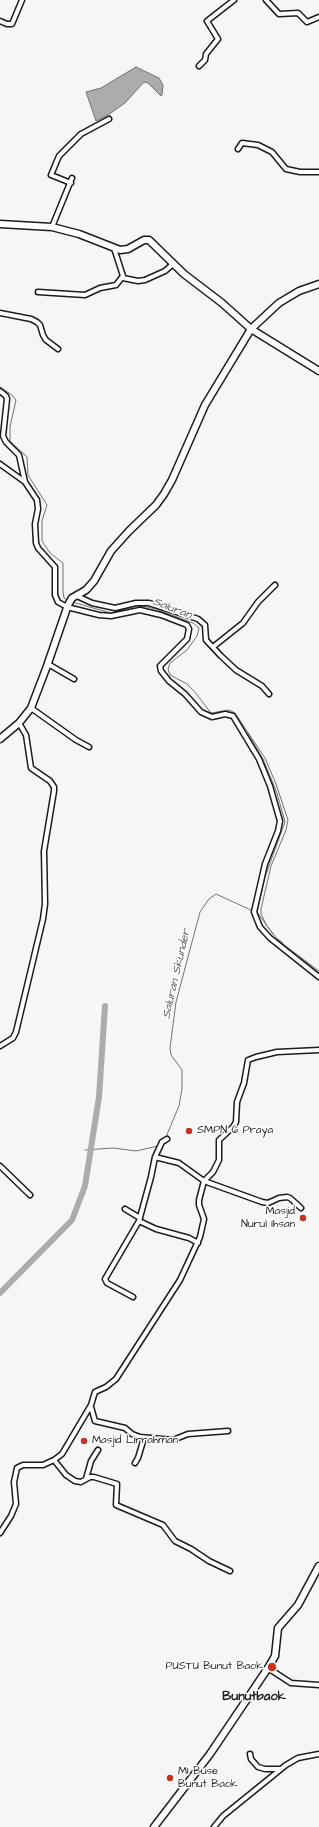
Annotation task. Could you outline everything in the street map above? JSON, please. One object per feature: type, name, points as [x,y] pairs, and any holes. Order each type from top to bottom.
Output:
[{"type":"street","points":[[0,20],[7,24],[12,24],[22,0]]},
{"type":"street","points":[[199,66],[205,60],[206,54],[218,39],[208,21],[234,0]]},
{"type":"street","points":[[266,0],[279,14],[298,13],[307,22],[319,17]]},
{"type":"street","points":[[52,228],[72,181],[51,175],[53,167],[59,156],[82,134],[109,119]]},
{"type":"street","points":[[238,149],[242,143],[258,145],[272,152],[286,169],[300,172],[319,172]]},
{"type":"street","points":[[0,224],[52,228],[79,234],[114,248],[125,250],[144,240],[149,240],[173,264],[222,303],[251,329],[319,371]]},
{"type":"street","points":[[114,248],[123,278]]},
{"type":"street","points":[[123,278],[138,281],[145,280],[165,271],[173,264]]},
{"type":"street","points":[[38,292],[88,294],[100,288],[116,285],[123,278]]},
{"type":"street","points":[[0,739],[19,723],[31,708],[48,664],[67,606],[94,581],[111,551],[156,505],[164,494],[172,480],[205,405],[251,329],[279,303],[299,291],[319,284]]},
{"type":"street","points":[[0,312],[31,318],[38,322],[46,340],[58,349]]},
{"type":"street","points":[[0,391],[6,396],[7,399],[3,436],[6,442],[18,455],[25,482],[38,504],[35,524],[36,543],[38,548],[55,567],[55,596],[58,602],[99,615],[111,616],[140,610],[161,615],[187,625],[190,632],[187,639],[160,666],[161,671],[169,681],[185,694],[201,712],[212,717],[225,714],[233,716],[265,770],[280,818],[279,825],[265,864],[254,912],[260,926],[270,938],[319,977]]},
{"type":"street","points":[[0,464],[25,482]]},
{"type":"street","points":[[213,647],[243,623],[258,602],[275,585]]},
{"type":"street","points":[[75,597],[114,608],[136,603],[149,602],[198,618],[205,625],[206,640],[236,670],[262,686],[269,694]]},
{"type":"street","points":[[48,664],[74,679]]},
{"type":"street","points":[[31,708],[76,740],[89,747]]},
{"type":"street","points":[[0,1046],[13,1038],[16,1032],[43,919],[45,904],[44,851],[54,791],[54,787],[50,781],[31,768],[26,735],[19,723]]},
{"type":"street","points":[[0,1533],[11,1516],[16,1504],[14,1482],[16,1468],[23,1465],[43,1465],[54,1460],[65,1450],[91,1406],[95,1392],[106,1387],[116,1379],[180,1280],[198,1242],[204,1224],[203,1214],[199,1203],[204,1181],[213,1172],[219,1160],[219,1140],[233,1128],[236,1122],[237,1102],[244,1083],[248,1060],[277,1052],[319,1050]]},
{"type":"street","points":[[133,1297],[107,1283],[105,1279],[139,1220],[151,1177],[154,1157],[162,1142],[167,1139]]},
{"type":"street","points":[[154,1157],[179,1163],[204,1181],[262,1202],[268,1203],[283,1197],[290,1198],[301,1208]]},
{"type":"street","points":[[0,1166],[30,1195]]},
{"type":"street","points":[[125,1209],[139,1220],[156,1230],[189,1238],[198,1242]]},
{"type":"street","points":[[91,1406],[95,1421],[125,1428],[136,1436],[144,1438],[173,1440],[188,1434],[228,1432]]},
{"type":"street","points":[[135,1463],[144,1438]]},
{"type":"street","points":[[86,1479],[91,1461],[98,1450]]},
{"type":"street","points":[[54,1460],[69,1479],[80,1482],[94,1477],[117,1484],[116,1505],[163,1525],[175,1541],[191,1549],[209,1562],[230,1571]]},
{"type":"street","points":[[154,1827],[210,1754],[268,1668],[275,1656],[278,1628],[298,1605],[319,1566]]},
{"type":"street","points":[[268,1668],[291,1683],[319,1685]]},
{"type":"street","points":[[250,1754],[251,1759],[258,1767],[281,1770]]},
{"type":"street","points":[[214,1827],[223,1816],[298,1758],[319,1754]]},
{"type":"shaded area","points":[[136,67],[159,78],[163,85],[162,95],[161,96],[148,83],[144,82],[125,103],[108,115],[96,121],[86,92],[101,88]]},
{"type":"waterway","name":"Saluran","points":[[0,387],[12,395],[16,400],[10,427],[10,441],[27,457],[28,475],[47,505],[42,521],[42,541],[50,553],[63,563],[63,591],[64,598],[67,600]]},
{"type":"waterway","name":"Saluran","points":[[72,602],[111,613],[138,605],[156,609],[193,623],[199,628],[197,636],[187,650],[170,663],[168,669],[170,675],[187,684],[211,713],[229,710],[235,713],[265,758],[276,784],[288,820],[286,830],[271,866],[261,914],[267,926],[279,941],[319,971]]},
{"type":"waterway","name":"Saluran","points":[[248,733],[263,759],[277,793],[285,822],[265,877],[257,912],[273,934]]},
{"type":"waterway","name":"Saluran Skunder","points":[[166,1137],[179,1106],[182,1089],[182,1070],[171,1055],[170,1048],[176,1002],[200,912],[209,899],[216,894],[253,911]]},
{"type":"waterway","name":"Saluran","points":[[278,939],[283,943]]},
{"type":"waterway","name":"Saluran","points":[[301,958],[319,973]]},
{"type":"waterway","points":[[0,1293],[72,1220],[85,1186],[99,1097],[105,1006]]},
{"type":"waterway","name":"Saluran Skunder","points":[[85,1150],[113,1148],[136,1151],[158,1146]]},
{"type":"place","name":"SMPN 6 Praya","points":[[189,1131]]},
{"type":"place","name":"Masjid Nurul Ihsan","points":[[303,1218]]},
{"type":"place","name":"Masjid Lirrahman","points":[[84,1441]]},
{"type":"place","name":"PUSTU Bunut Baok","points":[[272,1667]]},
{"type":"place","name":"MI Buse Bunut Baok","points":[[170,1778]]},
{"type":"district","name":"Bunutbaok","points":[[254,1697]]}]
